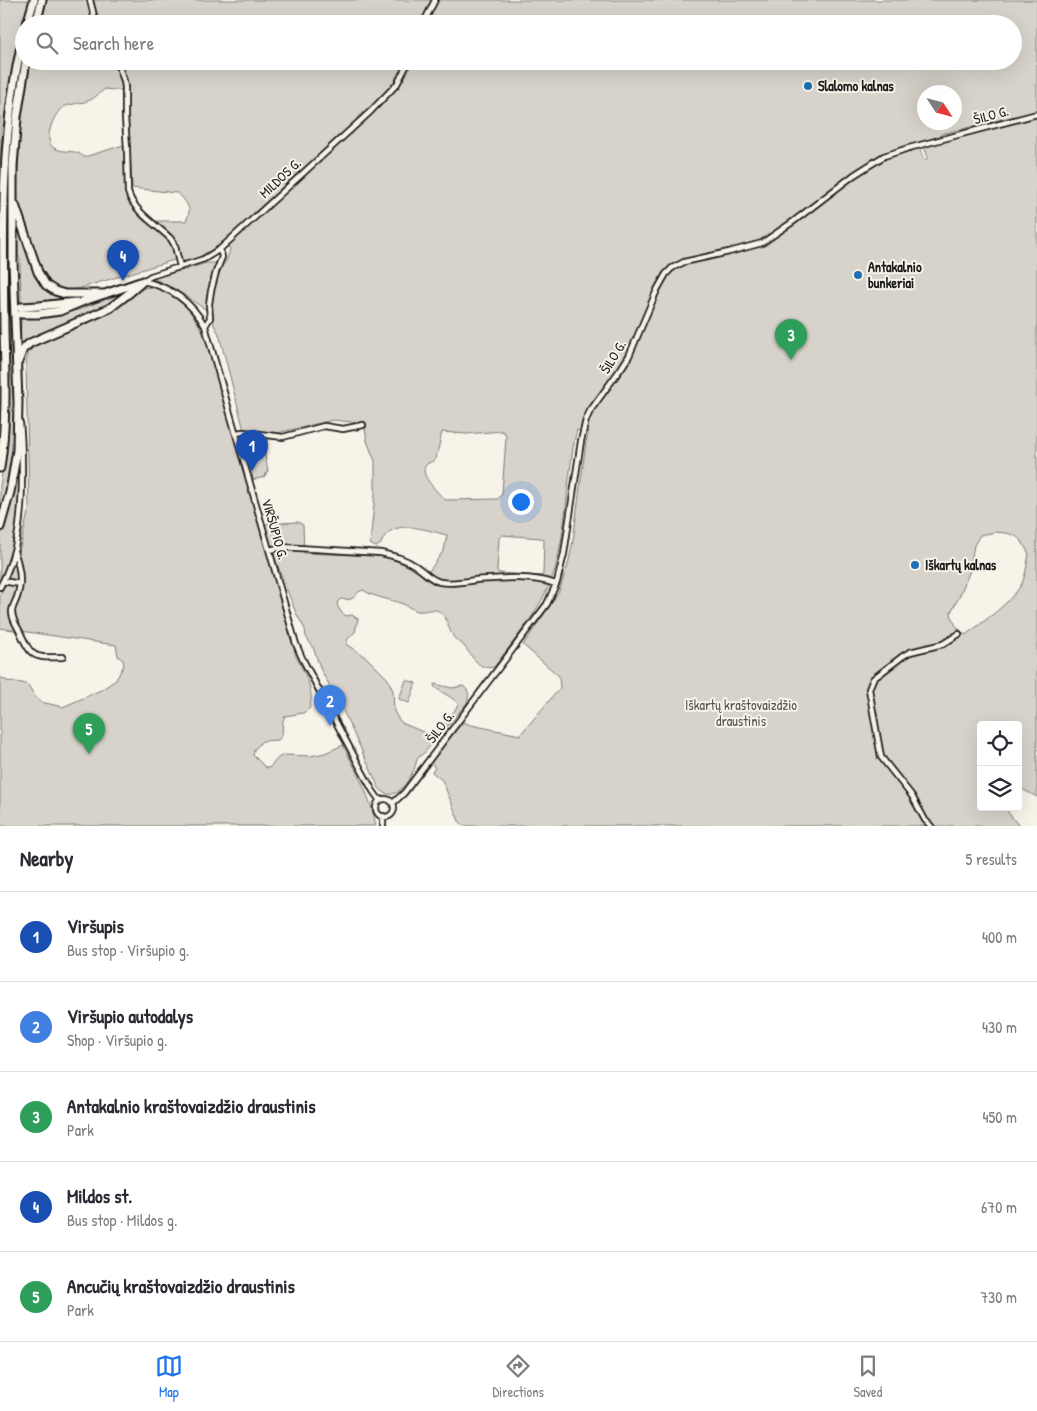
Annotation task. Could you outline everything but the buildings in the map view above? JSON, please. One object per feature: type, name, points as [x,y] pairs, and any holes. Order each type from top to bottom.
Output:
[{"type":"main road","points":[[30,15],[34,0]]},
{"type":"main road","points":[[38,15],[42,0]]},
{"type":"main road","points":[[0,468],[5,403],[2,195],[7,126],[17,70]]},
{"type":"main road","points":[[0,527],[15,467],[18,431],[12,185],[14,143],[25,70]]},
{"type":"main road","points":[[12,185],[19,218],[43,281],[55,291],[65,294],[105,294]]},
{"type":"main road","points":[[0,204],[2,195]]},
{"type":"main road","points":[[16,370],[23,349],[30,344],[110,308],[143,282]]},
{"type":"main road","points":[[21,310],[38,314],[60,311],[84,301],[143,282]]},
{"type":"main road","points":[[0,351],[4,335]]},
{"type":"main road","points":[[0,387],[5,403]]},
{"type":"street","points":[[90,0],[94,15]]},
{"type":"street","points":[[428,15],[435,0]]},
{"type":"street","points":[[120,70],[125,86],[128,192],[135,206],[171,239],[175,246],[180,267]]},
{"type":"street","name":"MILDOS G.","points":[[143,282],[151,276],[204,259],[220,249],[366,116],[397,84],[404,70]]},
{"type":"street","name":"ŠILO G.","points":[[393,803],[404,793],[547,604],[556,584],[564,554],[581,441],[586,420],[590,411],[629,356],[657,290],[666,274],[672,268],[684,262],[762,243],[854,175],[877,160],[893,153],[1037,114]]},
{"type":"street","points":[[205,326],[210,318],[209,304],[211,292],[222,257],[220,249]]},
{"type":"street","name":"VIRŠUPIO G.","points":[[143,282],[166,288],[184,299],[205,326],[288,618],[300,652],[362,771],[380,800],[376,808],[378,814],[383,816],[383,826]]},
{"type":"street","points":[[0,587],[14,551],[20,526],[22,491],[21,428],[18,402]]},
{"type":"street","points":[[236,433],[244,432],[282,437],[315,427],[328,426],[342,429],[363,425]]},
{"type":"street","points":[[0,455],[3,447]]},
{"type":"street","points":[[270,550],[282,548],[376,553],[394,556],[413,564],[432,579],[442,582],[504,578],[544,580],[556,584]]},
{"type":"street","points":[[14,551],[20,584],[19,593],[12,611],[13,618],[28,649],[33,654],[41,657],[63,657]]},
{"type":"street","points":[[3,581],[20,584]]},
{"type":"street","points":[[930,826],[912,796],[880,757],[869,689],[873,679],[902,656],[910,652],[943,644],[959,634]]},
{"type":"street","points":[[380,800],[387,799],[393,803],[394,808],[388,816],[383,816]]},
{"type":"green space","points":[[0,0],[30,0],[26,15],[15,15],[15,58],[4,123],[0,164]]},
{"type":"green space","name":"Iškartų kraštovaizdžio draustinis","points":[[47,0],[1037,0],[1037,111],[962,129],[962,85],[917,85],[917,130],[958,130],[941,134],[937,138],[918,145],[924,160],[928,158],[924,146],[1037,118],[1037,797],[1022,789],[1022,721],[977,721],[977,811],[1007,811],[1019,826],[464,826],[459,821],[442,780],[432,772],[435,768],[431,762],[463,722],[520,735],[560,688],[559,676],[523,645],[559,591],[568,565],[589,431],[577,430],[556,566],[538,607],[494,667],[488,668],[475,661],[451,633],[445,617],[440,612],[416,610],[363,590],[351,599],[341,599],[338,601],[337,605],[341,612],[346,616],[352,615],[358,619],[355,632],[347,640],[347,645],[367,658],[388,679],[393,691],[394,711],[402,723],[432,736],[458,704],[437,689],[434,684],[452,688],[463,686],[468,693],[467,703],[418,758],[405,785],[395,793],[385,793],[379,788],[341,706],[321,670],[313,647],[306,637],[305,629],[296,613],[274,556],[265,524],[298,522],[303,525],[304,553],[380,556],[403,564],[425,577],[444,550],[447,535],[419,528],[400,528],[392,530],[386,535],[381,544],[376,547],[370,544],[375,494],[375,461],[367,441],[365,428],[361,423],[333,420],[273,434],[265,444],[268,471],[264,477],[253,480],[247,442],[219,334],[211,313],[178,291],[155,279],[156,277],[206,263],[217,263],[221,266],[226,261],[230,249],[227,245],[222,244],[192,261],[174,260],[74,290],[61,291],[53,287],[42,277],[18,207],[20,132],[29,70],[1022,70],[1022,15],[43,15]],"holes":[[[105,89],[124,91],[127,94],[132,188],[177,193],[189,210],[186,221],[144,221],[136,212],[127,196],[124,145],[84,157],[81,154],[58,150],[51,144],[49,139],[51,127],[56,115],[63,107],[90,100]],[[502,431],[505,433],[502,494],[498,499],[446,500],[426,478],[424,469],[427,464],[436,459],[442,432],[466,434]],[[996,532],[1013,535],[1023,543],[1029,554],[1024,578],[1019,588],[997,611],[965,635],[956,626],[951,612],[969,573],[974,545],[980,535]],[[502,535],[541,538],[544,540],[542,576],[499,573],[497,570],[499,538]]]},
{"type":"green space","points":[[19,70],[22,70],[11,150],[9,204],[10,293],[7,293],[7,160],[9,129]]},
{"type":"green space","points":[[17,218],[44,285],[81,296],[56,301],[21,303]]},
{"type":"green space","points":[[151,287],[171,294],[179,300],[193,315],[208,343],[296,656],[310,688],[311,702],[309,709],[303,713],[285,716],[282,736],[278,740],[262,741],[254,750],[253,755],[265,767],[269,768],[283,755],[311,756],[325,753],[343,745],[367,794],[376,826],[0,826],[0,677],[7,681],[28,685],[36,698],[41,702],[63,707],[101,690],[116,680],[124,665],[123,660],[118,656],[116,645],[0,628],[0,595],[21,544],[29,508],[27,358],[32,348],[38,344],[113,310],[133,294],[144,288]]},
{"type":"green space","points":[[132,289],[115,302],[20,350],[21,318],[48,316],[78,310]]},
{"type":"green space","points":[[8,328],[12,328],[15,436],[7,494],[0,519],[0,485],[7,434]]},
{"type":"green space","points":[[18,465],[19,495],[14,539],[11,553],[0,581],[0,537],[13,495]]},
{"type":"green space","points":[[406,680],[416,683],[409,703],[399,699]]},
{"type":"tunnel","points":[[0,307],[21,307]]},
{"type":"tunnel","points":[[0,314],[20,314]]},
{"type":"place","name":"Slalomo kalnas","points":[[808,86]]},
{"type":"place","name":"Antakalnio bunkeriai","points":[[858,275]]},
{"type":"place","name":"Mildos st.","points":[[123,281]]},
{"type":"place","name":"Antakalnio kraštovaizdžio draustinis","points":[[791,360]]},
{"type":"place","name":"Viršupis","points":[[252,471]]},
{"type":"place","name":"Iškartų kalnas","points":[[915,565]]},
{"type":"place","name":"Viršupio autodalys","points":[[330,726]]},
{"type":"place","name":"Ancučių kraštovaizdžio draustinis","points":[[89,754]]}]
